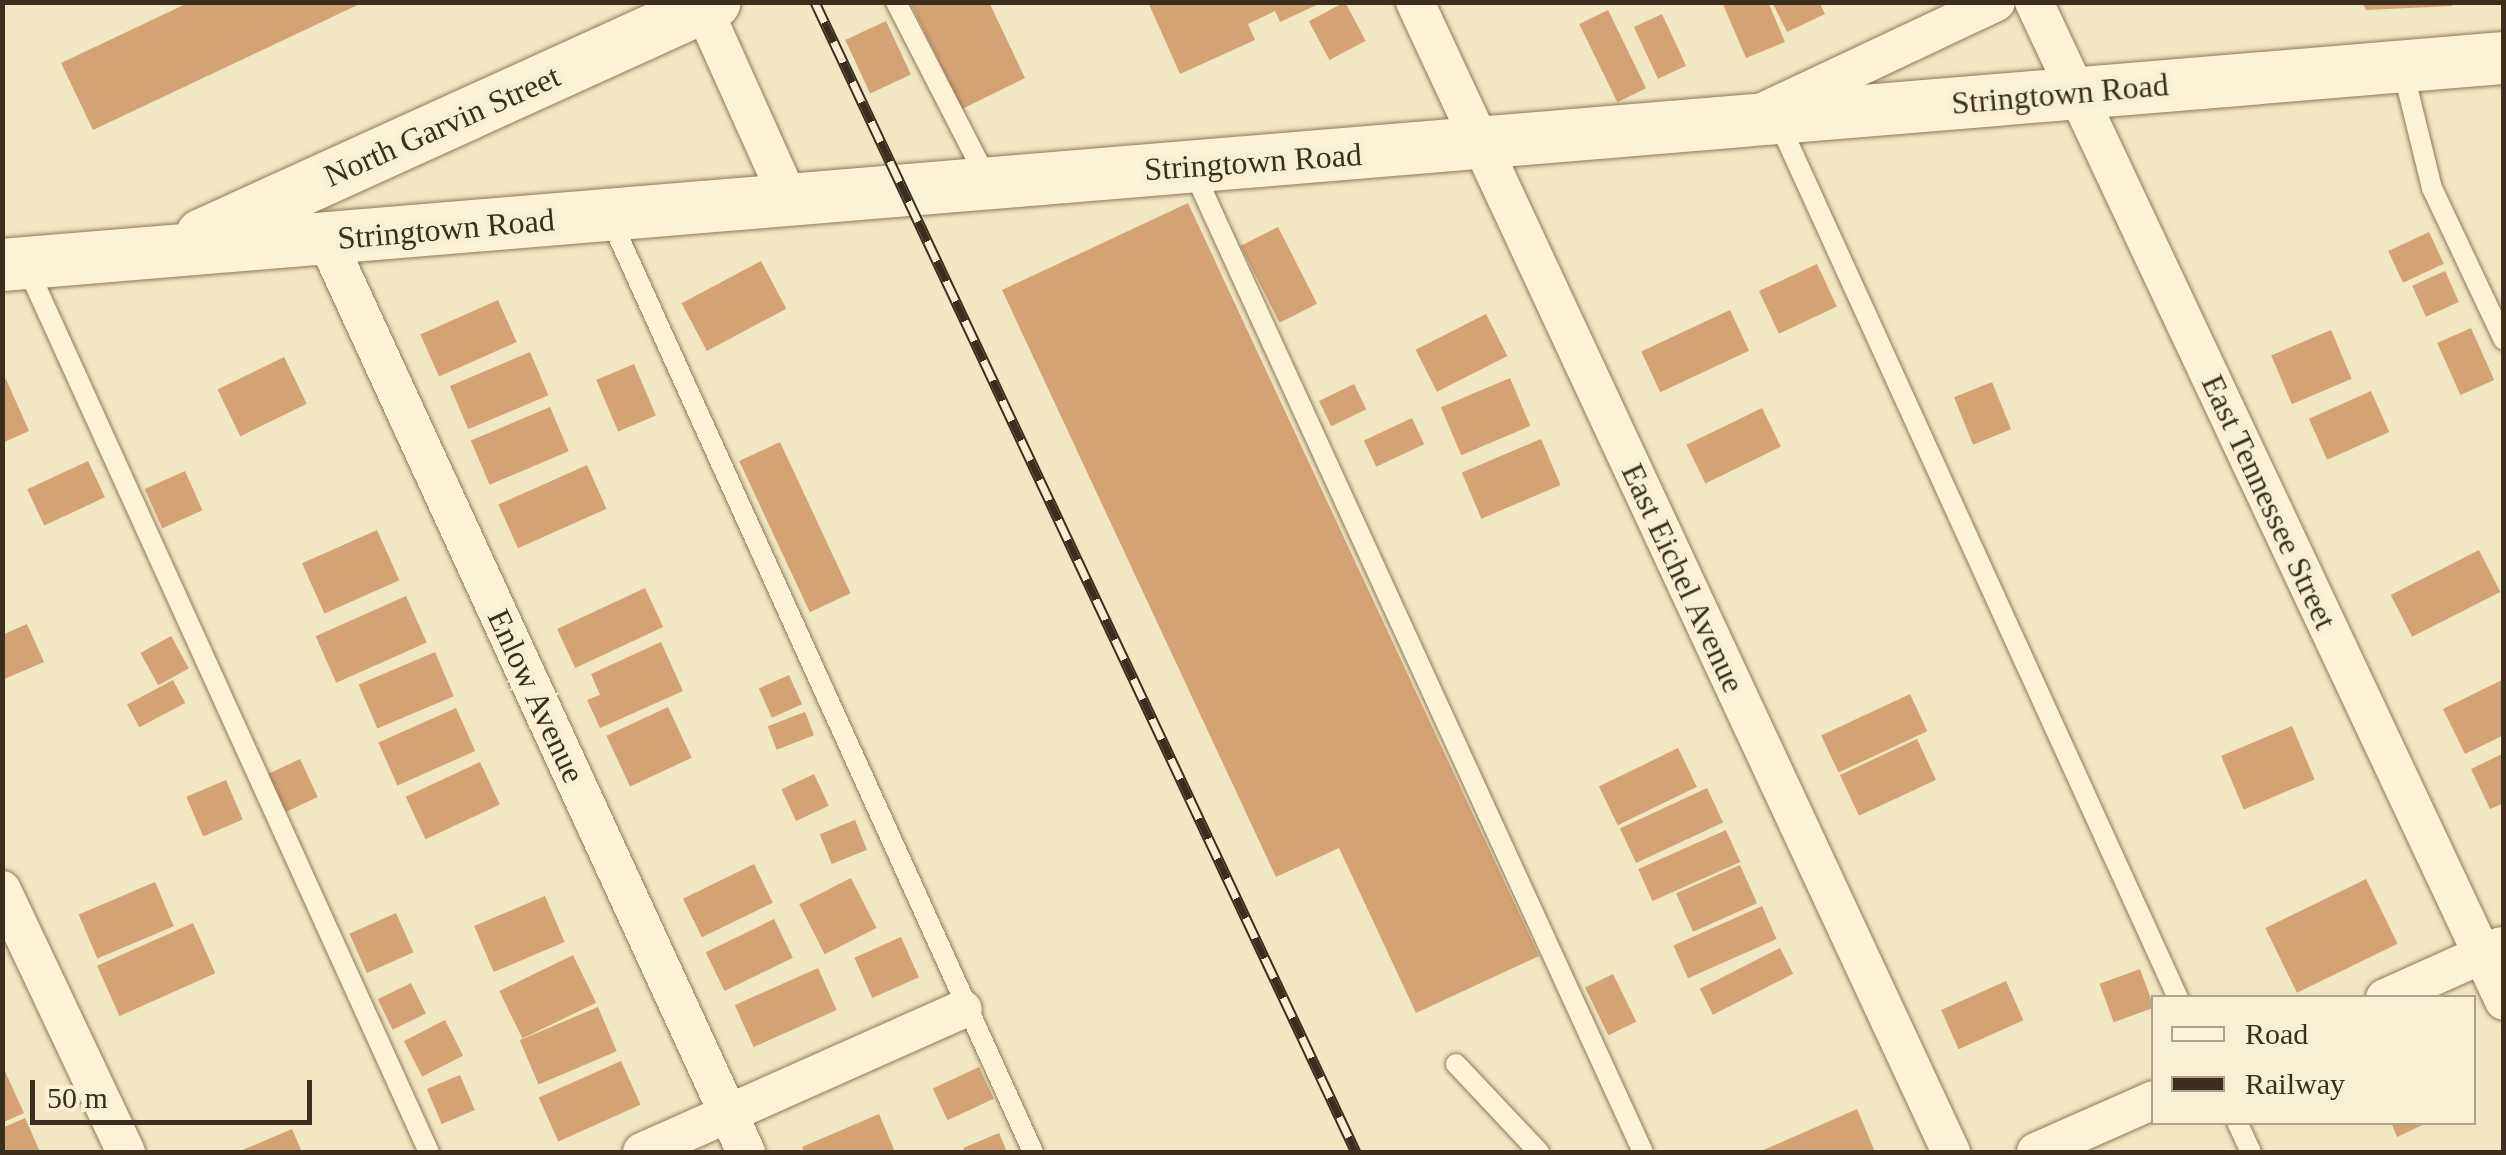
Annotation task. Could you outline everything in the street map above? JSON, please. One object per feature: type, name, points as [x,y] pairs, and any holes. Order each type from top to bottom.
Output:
[{"type":"main road","name":"North Garvin Street","points":[[169,250],[709,5]]},
{"type":"main road","name":"Stringtown Road","points":[[14,264],[2504,58]]},
{"type":"street","name":"East Eichel Avenue","points":[[1415,2],[1951,1152]]},
{"type":"street","points":[[1763,118],[1996,2]]},
{"type":"street","name":"East Tennessee Street","points":[[2034,2],[2492,950],[2504,1001]]},
{"type":"street","points":[[709,5],[788,199]]},
{"type":"street","name":"Enlow Avenue","points":[[326,239],[746,1152]]},
{"type":"street","points":[[2,890],[126,1152]]},
{"type":"street","points":[[2392,995],[2492,950]]},
{"type":"street","points":[[642,1152],[963,1008]]},
{"type":"street","points":[[2036,1152],[2151,1101]]},
{"type":"lane","points":[[896,2],[988,181]]},
{"type":"lane","points":[[2402,64],[2432,188],[2504,340]]},
{"type":"lane","points":[[1763,118],[2177,995]]},
{"type":"lane","points":[[1191,166],[1642,1152]]},
{"type":"lane","points":[[608,215],[963,1008],[1033,1152]]},
{"type":"lane","points":[[14,264],[429,1152]]},
{"type":"lane","points":[[1456,1064],[1540,1152]]},
{"type":"lane","points":[[2238,1125],[2251,1152]]},
{"type":"building","points":[[190,2],[364,2],[93,130],[61,63]]},
{"type":"building","points":[[910,2],[989,2],[1025,78],[962,109]]},
{"type":"building","points":[[1148,2],[1323,2],[1280,22],[1275,11],[1248,24],[1255,40],[1180,74]]},
{"type":"building","points":[[1345,2],[1366,41],[1329,60],[1309,21]]},
{"type":"building","points":[[1722,2],[1768,2],[1785,42],[1746,58]]},
{"type":"building","points":[[1772,2],[1819,2],[1825,14],[1787,32]]},
{"type":"building","points":[[2362,2],[2452,2],[2452,6],[2366,10]]},
{"type":"building","points":[[1608,10],[1646,88],[1617,102],[1579,24]]},
{"type":"building","points":[[1662,14],[1686,66],[1658,79],[1634,27]]},
{"type":"building","points":[[886,21],[911,74],[870,93],[845,40]]},
{"type":"building","points":[[1188,203],[1539,956],[1416,1013],[1339,848],[1276,877],[1002,290]]},
{"type":"building","points":[[1278,227],[1317,304],[1280,323],[1241,246]]},
{"type":"building","points":[[2429,232],[2444,264],[2403,283],[2388,251]]},
{"type":"building","points":[[761,261],[786,309],[707,351],[682,303]]},
{"type":"building","points":[[1817,264],[1837,307],[1779,334],[1759,291]]},
{"type":"building","points":[[2445,271],[2459,302],[2426,317],[2412,286]]},
{"type":"building","points":[[498,300],[517,342],[439,377],[420,335]]},
{"type":"building","points":[[1730,310],[1749,351],[1660,392],[1641,351]]},
{"type":"building","points":[[1486,314],[1507,356],[1437,392],[1416,350]]},
{"type":"building","points":[[2471,328],[2494,380],[2460,395],[2437,343]]},
{"type":"building","points":[[2331,330],[2352,379],[2292,404],[2271,355]]},
{"type":"building","points":[[530,352],[548,395],[468,429],[450,386]]},
{"type":"building","points":[[284,357],[307,404],[240,436],[217,389]]},
{"type":"building","points":[[634,364],[656,416],[618,432],[596,380]]},
{"type":"building","points":[[1510,378],[1530,426],[1461,455],[1441,407]]},
{"type":"building","points":[[6,379],[29,431],[2,443],[2,381]]},
{"type":"building","points":[[1992,382],[2011,429],[1973,445],[1954,397]]},
{"type":"building","points":[[1354,384],[1366,409],[1331,426],[1319,401]]},
{"type":"building","points":[[2371,391],[2389,432],[2327,460],[2309,419]]},
{"type":"building","points":[[550,407],[569,451],[490,485],[471,441]]},
{"type":"building","points":[[1762,408],[1781,447],[1705,483],[1687,445]]},
{"type":"building","points":[[1412,418],[1424,444],[1376,467],[1364,440]]},
{"type":"building","points":[[1541,439],[1561,485],[1481,519],[1462,473]]},
{"type":"building","points":[[780,442],[851,593],[810,612],[739,461]]},
{"type":"building","points":[[88,461],[105,497],[44,526],[27,489]]},
{"type":"building","points":[[587,465],[607,509],[518,548],[498,504]]},
{"type":"building","points":[[185,471],[202,510],[162,528],[145,489]]},
{"type":"building","points":[[377,530],[399,580],[324,614],[302,563]]},
{"type":"building","points":[[2479,550],[2500,592],[2412,637],[2391,595]]},
{"type":"building","points":[[645,588],[663,627],[575,668],[557,629]]},
{"type":"building","points":[[406,596],[427,643],[336,683],[316,636]]},
{"type":"building","points":[[27,624],[44,662],[2,680],[2,635]]},
{"type":"building","points":[[171,636],[189,668],[158,685],[140,653]]},
{"type":"building","points":[[661,642],[683,691],[600,728],[587,700],[600,695],[591,674]]},
{"type":"building","points":[[435,652],[454,696],[377,729],[359,684]]},
{"type":"building","points":[[789,675],[802,704],[772,718],[759,688]]},
{"type":"building","points":[[2504,679],[2504,735],[2465,754],[2443,709]]},
{"type":"building","points":[[173,680],[185,703],[139,727],[127,704]]},
{"type":"building","points":[[1910,694],[1927,731],[1839,773],[1821,735]]},
{"type":"building","points":[[668,707],[692,758],[630,786],[606,736]]},
{"type":"building","points":[[456,708],[475,751],[397,786],[378,743]]},
{"type":"building","points":[[805,712],[814,735],[777,750],[768,726]]},
{"type":"building","points":[[2292,726],[2315,779],[2244,809],[2221,756]]},
{"type":"building","points":[[1917,739],[1936,780],[1859,816],[1840,775]]},
{"type":"building","points":[[1678,748],[1697,787],[1618,825],[1599,787]]},
{"type":"building","points":[[2504,753],[2504,803],[2490,809],[2471,769]]},
{"type":"building","points":[[300,759],[318,797],[281,814],[264,776]]},
{"type":"building","points":[[480,762],[500,805],[426,839],[406,797]]},
{"type":"building","points":[[814,774],[829,806],[796,821],[781,789]]},
{"type":"building","points":[[226,780],[243,820],[203,836],[186,797]]},
{"type":"building","points":[[1707,788],[1723,822],[1636,863],[1620,829]]},
{"type":"building","points":[[855,820],[867,850],[832,864],[820,834]]},
{"type":"building","points":[[1726,830],[1740,862],[1653,901],[1638,869]]},
{"type":"building","points":[[754,864],[773,903],[702,937],[683,899]]},
{"type":"building","points":[[1740,865],[1757,903],[1693,932],[1676,893]]},
{"type":"building","points":[[851,878],[876,928],[825,954],[799,904]]},
{"type":"building","points":[[2366,879],[2398,944],[2297,993],[2265,928]]},
{"type":"building","points":[[155,882],[174,926],[97,959],[79,914]]},
{"type":"building","points":[[545,896],[565,942],[494,972],[474,926]]},
{"type":"building","points":[[1762,906],[1777,939],[1688,978],[1673,945]]},
{"type":"building","points":[[396,913],[413,952],[367,973],[349,934]]},
{"type":"building","points":[[774,919],[793,958],[725,991],[706,952]]},
{"type":"building","points":[[193,923],[215,973],[119,1016],[97,966]]},
{"type":"building","points":[[901,937],[919,977],[872,998],[854,958]]},
{"type":"building","points":[[1780,948],[1793,974],[1713,1015],[1700,989]]},
{"type":"building","points":[[573,955],[596,1003],[523,1039],[499,991]]},
{"type":"building","points":[[818,968],[837,1010],[754,1047],[735,1005]]},
{"type":"building","points":[[2140,969],[2151,1009],[2114,1022],[2100,984]]},
{"type":"building","points":[[1613,974],[1636,1022],[1608,1035],[1585,988]]},
{"type":"building","points":[[2006,981],[2023,1020],[1959,1049],[1941,1010]]},
{"type":"building","points":[[411,983],[426,1014],[393,1030],[378,999]]},
{"type":"building","points":[[598,1007],[617,1051],[539,1084],[520,1040]]},
{"type":"building","points":[[445,1020],[463,1056],[422,1077],[404,1041]]},
{"type":"building","points":[[621,1061],[641,1105],[558,1141],[539,1098]]},
{"type":"building","points":[[2,1065],[24,1113],[2,1123]]},
{"type":"building","points":[[979,1067],[994,1099],[948,1120],[933,1089]]},
{"type":"building","points":[[460,1075],[475,1110],[442,1124],[427,1089]]},
{"type":"building","points":[[1857,1109],[1875,1152],[1759,1152]]},
{"type":"building","points":[[879,1114],[895,1152],[805,1152],[802,1147]]},
{"type":"building","points":[[25,1118],[40,1152],[2,1152],[2,1128]]},
{"type":"building","points":[[2392,1125],[2423,1125],[2397,1137]]},
{"type":"building","points":[[292,1129],[302,1152],[238,1152]]},
{"type":"building","points":[[999,1133],[1007,1152],[965,1152],[963,1148]]},
{"type":"railway","points":[[815,2],[1356,1152]]}]
